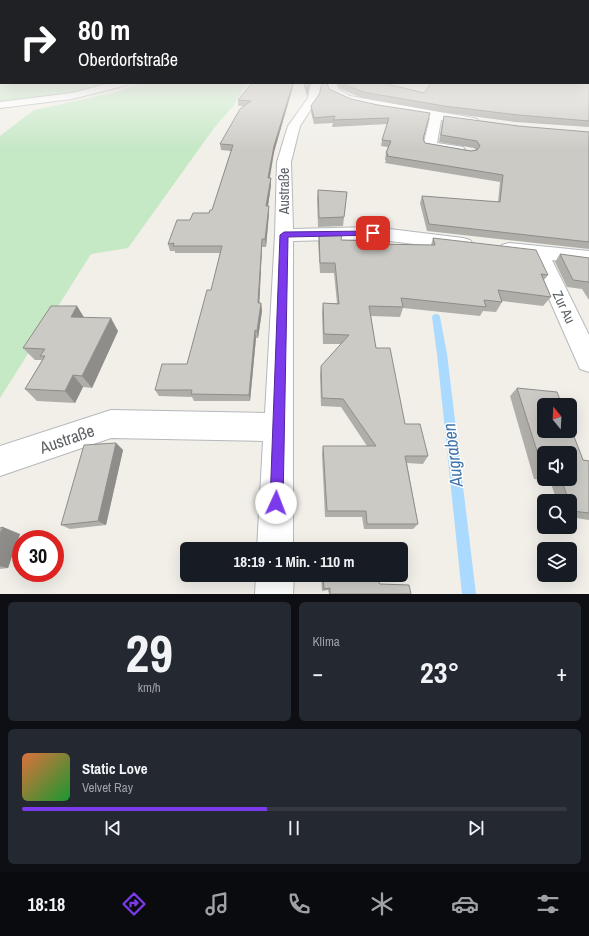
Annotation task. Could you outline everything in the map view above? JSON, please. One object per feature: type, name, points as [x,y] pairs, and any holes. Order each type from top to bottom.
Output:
[{"type":"street","points":[[0,105],[77,95]]},
{"type":"street","name":"Austraße","points":[[275,542],[284,235],[284,162],[294,126],[314,95]]},
{"type":"street","points":[[340,95],[347,99],[487,124]]},
{"type":"street","points":[[436,116],[430,146],[469,152]]},
{"type":"street","points":[[284,235],[373,233],[589,258]]},
{"type":"street","name":"Zur Au","points":[[539,253],[589,361]]},
{"type":"street","name":"Austraße","points":[[1,461],[111,424],[279,427]]},
{"type":"street","points":[[274,582],[274,594]]},
{"type":"green space","points":[[0,95],[60,95],[0,103]]},
{"type":"green space","points":[[105,95],[240,95],[234,105],[214,128],[128,248],[91,254],[0,398],[0,136],[34,110]]},
{"type":"building","points":[[242,95],[289,95],[274,146],[268,178],[271,178],[266,206],[269,206],[265,239],[262,239],[258,303],[261,303],[257,331],[255,330],[249,395],[191,394],[192,390],[155,390],[162,364],[187,364],[207,290],[211,290],[222,246],[173,246],[174,243],[168,244],[177,220],[190,220],[193,213],[209,213],[210,210],[212,210],[233,145],[220,144],[240,109],[251,101],[238,100]]},
{"type":"building","points":[[319,95],[342,95],[351,99],[378,105],[430,113],[423,139],[425,143],[471,151],[477,150],[480,146],[477,141],[441,135],[444,116],[518,126],[589,132],[589,242],[429,224],[422,196],[500,202],[503,175],[387,156],[388,154],[386,153],[391,141],[382,140],[389,118],[333,120],[335,116],[314,118],[311,106]]},
{"type":"building","points":[[379,95],[589,95],[589,121],[518,115],[444,106]]},
{"type":"building","points":[[318,190],[347,192],[344,217],[319,218]]},
{"type":"building","points":[[319,232],[342,232],[341,240],[367,241],[367,244],[435,245],[433,238],[536,250],[548,275],[541,274],[551,297],[498,290],[502,302],[484,300],[486,307],[401,298],[403,307],[369,306],[376,348],[390,348],[405,424],[420,424],[428,456],[405,456],[418,524],[367,524],[366,511],[327,511],[323,446],[376,446],[343,399],[322,398],[321,366],[349,335],[324,334],[323,303],[339,304],[335,263],[320,263]]},
{"type":"building","points":[[560,254],[589,258],[589,283],[573,280]]},
{"type":"building","points":[[51,306],[77,306],[71,317],[111,318],[82,376],[73,375],[65,391],[25,389],[45,356],[40,356],[45,349],[23,348]]},
{"type":"building","points":[[517,388],[557,392],[559,398],[537,398],[537,438],[575,438],[583,460],[589,461],[589,513],[577,512],[577,494],[566,494],[564,486],[577,486],[577,446],[537,446],[537,451]]},
{"type":"building","points":[[116,443],[98,521],[61,525],[84,445]]},
{"type":"building","points":[[324,582],[379,582],[380,584],[409,585],[411,594],[330,594],[330,588],[324,589]]},
{"type":"waterway","name":"Augraben","points":[[436,317],[442,354],[469,594]]},
{"type":"route","points":[[276,503],[284,235],[373,233]]}]
